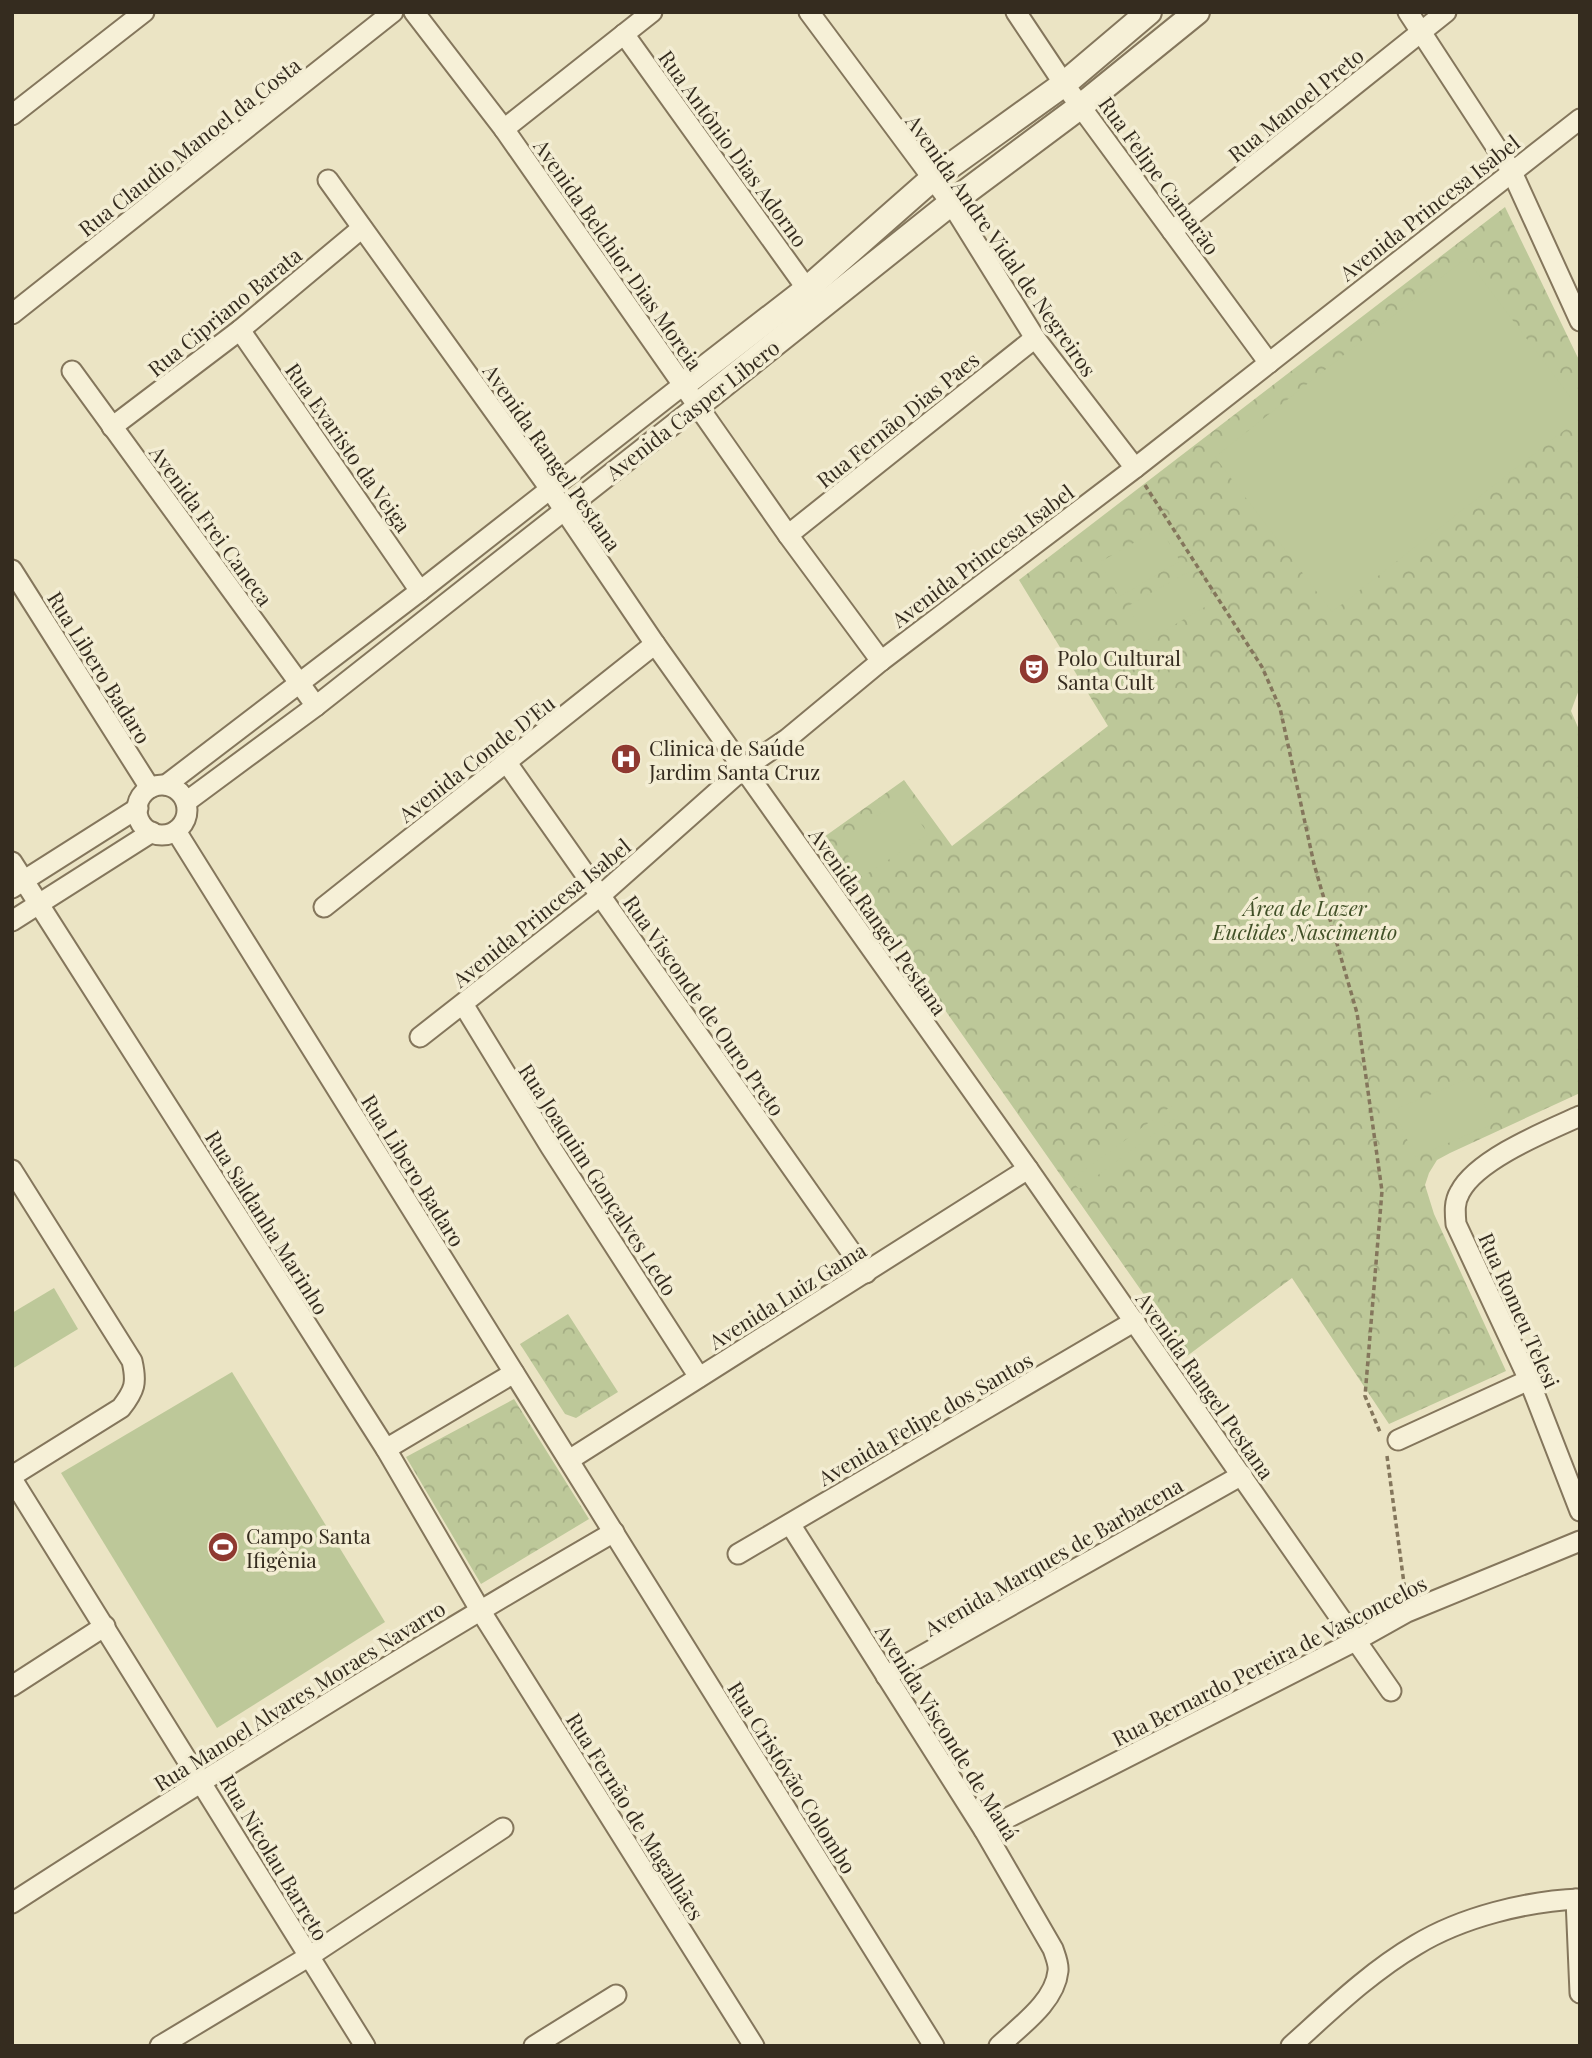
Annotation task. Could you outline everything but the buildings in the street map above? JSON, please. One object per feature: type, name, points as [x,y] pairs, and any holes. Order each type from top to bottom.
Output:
[{"type":"street","points":[[12,115],[144,12]]},
{"type":"street","name":"Rua Claudio Manoel da Costa","points":[[12,314],[393,12]]},
{"type":"street","name":"Avenida Belchior Dias Moreia","points":[[414,12],[504,128],[788,535],[881,661]]},
{"type":"street","points":[[504,128],[652,12]]},
{"type":"street","name":"Avenida Andre Vidal de Negreiros","points":[[809,12],[951,203],[1035,338],[1135,468]]},
{"type":"street","name":"Rua Felipe Camarão","points":[[1016,12],[1064,84],[1269,363]]},
{"type":"street","name":"Avenida Casper Libero","points":[[158,787],[420,591],[807,289],[932,178],[1064,84],[1149,12]]},
{"type":"street","name":"Avenida Casper Libero","points":[[186,802],[316,706],[951,203],[1081,106],[1197,12]]},
{"type":"street","points":[[1408,12],[1511,170],[1580,321]]},
{"type":"street","name":"Rua Manoel Preto","points":[[1172,231],[1446,12]]},
{"type":"street","name":"Rua Antônio Dias Adorno","points":[[624,34],[807,289]]},
{"type":"street","name":"Avenida Princesa Isabel","points":[[420,1037],[600,896],[743,769],[787,739],[881,661],[1135,468],[1511,170],[1580,119]]},
{"type":"street","name":"Avenida Rangel Pestana","points":[[328,180],[550,489],[655,644],[1135,1321],[1391,1691]]},
{"type":"street","name":"Rua Cipriano Barata","points":[[112,427],[240,330],[362,228]]},
{"type":"street","name":"Rua Evaristo da Veiga","points":[[240,330],[420,591]]},
{"type":"street","name":"Rua Fernão Dias Paes","points":[[788,535],[1035,338]]},
{"type":"street","name":"Avenida Frei Caneca","points":[[72,371],[316,706]]},
{"type":"street","name":"Rua Libero Badaro","points":[[12,570],[158,787]]},
{"type":"street","name":"Avenida Conde D'Eu","points":[[324,907],[655,644]]},
{"type":"street","name":"Rua Visconde de Ouro Preto","points":[[507,763],[866,1273]]},
{"type":"street","points":[[158,787],[177,789],[186,802],[186,818],[176,831],[168,834],[152,832],[140,821],[138,808],[141,797],[158,787]]},
{"type":"street","points":[[18,884],[138,808]]},
{"type":"street","name":"Rua Libero Badaro","points":[[176,831],[614,1532]]},
{"type":"street","points":[[12,921],[152,832]]},
{"type":"street","name":"Rua Saldanha Marinho","points":[[12,862],[18,884],[39,905],[386,1449],[480,1610]]},
{"type":"street","name":"Rua Joaquim Gonçalves Ledo","points":[[463,1004],[550,1146],[699,1377]]},
{"type":"street","name":"Rua Romeu Telesi","points":[[1580,1116],[1514,1146],[1470,1178],[1460,1192],[1455,1206],[1456,1224],[1529,1380],[1580,1511]]},
{"type":"street","name":"Avenida Luiz Gama","points":[[569,1460],[1028,1169]]},
{"type":"street","points":[[12,1170],[132,1360],[136,1379],[131,1395],[121,1408],[12,1477]]},
{"type":"street","name":"Avenida Felipe dos Santos","points":[[738,1554],[1135,1321]]},
{"type":"street","points":[[386,1449],[514,1373]]},
{"type":"street","points":[[1389,1442],[1529,1380]]},
{"type":"street","name":"Avenida Marques de Barbacena","points":[[886,1676],[1241,1475]]},
{"type":"street","name":"Rua Nicolau Barreto","points":[[12,1477],[365,2046]]},
{"type":"street","name":"Avenida Visconde de Mauá","points":[[790,1524],[984,1830],[1054,1949],[1058,1969],[1052,1990],[1040,2006],[999,2046]]},
{"type":"street","name":"Rua Manoel Alvares Moraes Navarro","points":[[12,1903],[202,1780],[480,1610],[614,1532]]},
{"type":"street","name":"Rua Cristóvão Colombo","points":[[614,1532],[934,2046]]},
{"type":"street","name":"Rua Bernardo Pereira de Vasconcelos","points":[[984,1830],[1408,1612],[1580,1541]]},
{"type":"street","name":"Rua Fernão de Magalhães","points":[[480,1610],[754,2046]]},
{"type":"street","points":[[12,1686],[105,1626]]},
{"type":"street","points":[[160,2046],[308,1957],[503,1828]]},
{"type":"street","points":[[1291,2046],[1361,1984],[1417,1944],[1476,1917],[1538,1904],[1578,1899],[1580,1993]]},
{"type":"street","points":[[534,2046],[616,1995]]},
{"type":"path","points":[[1135,468],[1262,667],[1280,708],[1314,864],[1356,1013],[1382,1191],[1365,1396],[1389,1442],[1408,1612]]},
{"type":"green space","name":"Área de Lazer Euclides Nascimento","points":[[1505,207],[1580,362],[1580,687],[1571,711],[1580,732],[1580,1093],[1450,1153],[1437,1160],[1429,1173],[1425,1185],[1434,1214],[1506,1371],[1389,1424],[1292,1278],[1187,1356],[824,837],[904,780],[952,846],[1108,726],[1019,580]]},
{"type":"green space","points":[[1466,258],[1580,410],[1580,418],[1332,612],[1215,457]]},
{"type":"green space","points":[[1160,528],[1180,561],[1119,597],[1100,562]]},
{"type":"green space","points":[[1188,572],[1208,605],[1147,641],[1128,606]]},
{"type":"green space","points":[[904,798],[928,834],[862,877],[839,841]]},
{"type":"green space","points":[[1472,1077],[1493,1124],[1415,1157],[1394,1110]]},
{"type":"green space","points":[[1174,1104],[1181,1114],[1079,1189],[1071,1180]]},
{"type":"green space","points":[[54,1288],[78,1329],[12,1369],[12,1313]]},
{"type":"green space","points":[[568,1314],[618,1392],[576,1418],[565,1414],[520,1344]]},
{"type":"green space","name":"Campo Santa Ifigênia","points":[[232,1372],[385,1622],[217,1728],[61,1473]]},
{"type":"green space","points":[[514,1399],[589,1519],[481,1584],[406,1457]]},
{"type":"place","name":"Polo Cultural Santa Cult","points":[[1034,669]]},
{"type":"place","name":"Clinica de Saúde Jardim Santa Cruz","points":[[626,759]]},
{"type":"place","name":"Campo Santa Ifigênia","points":[[223,1547]]}]
